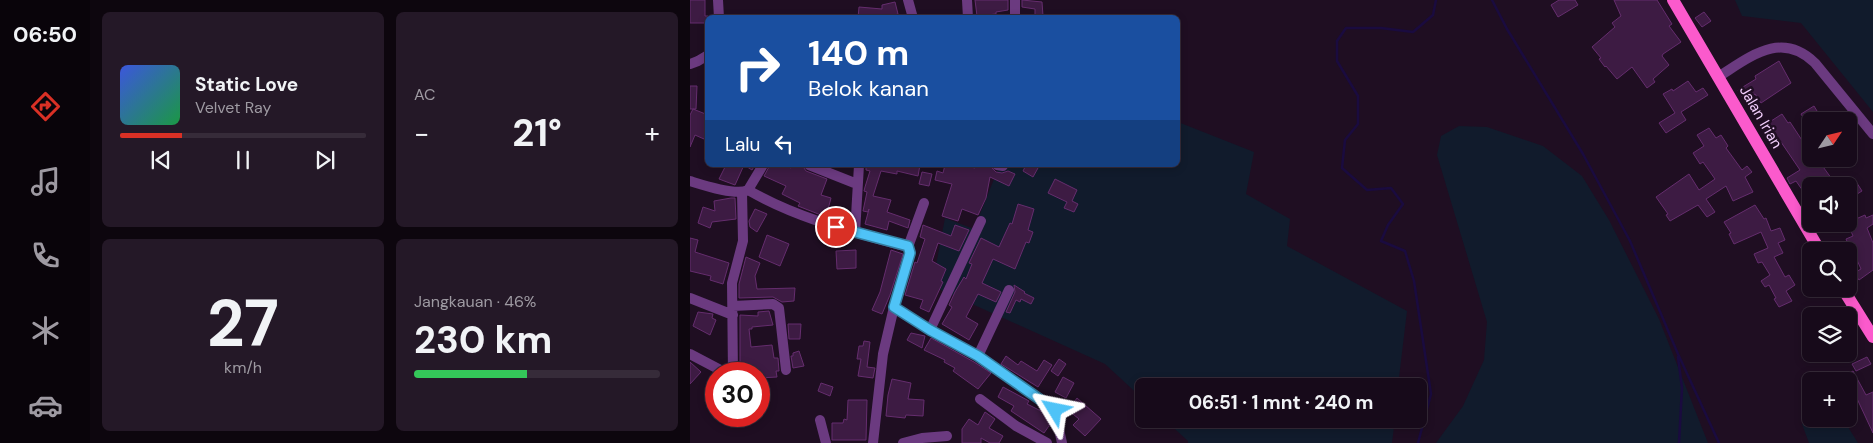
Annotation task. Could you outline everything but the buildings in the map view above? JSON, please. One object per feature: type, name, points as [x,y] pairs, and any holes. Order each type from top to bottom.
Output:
[{"type":"main road","name":"Jalan Irian","points":[[1673,0],[1815,242]]},
{"type":"main road","points":[[1848,297],[1873,336]]},
{"type":"street","points":[[718,0],[719,15]]},
{"type":"street","points":[[908,0],[913,15]]},
{"type":"street","points":[[967,0],[968,15]]},
{"type":"street","points":[[1015,0],[1015,15]]},
{"type":"street","points":[[1718,77],[1759,52],[1777,48],[1793,49],[1808,56],[1815,63],[1873,134]]},
{"type":"street","points":[[690,64],[705,58]]},
{"type":"street","points":[[733,362],[732,282],[742,241],[745,191],[761,167]]},
{"type":"street","points":[[813,167],[857,184]]},
{"type":"street","points":[[855,233],[859,167]]},
{"type":"street","points":[[690,181],[745,191],[818,222],[908,246]]},
{"type":"street","points":[[873,443],[883,354],[894,307],[910,253],[908,246],[924,203]]},
{"type":"street","points":[[930,330],[981,220]]},
{"type":"street","points":[[978,356],[1009,290]]},
{"type":"street","points":[[690,298],[733,310],[773,304],[779,308],[786,370]]},
{"type":"street","points":[[894,307],[930,330],[978,356],[1055,410],[1062,443]]},
{"type":"street","points":[[690,354],[705,362]]},
{"type":"street","points":[[980,399],[1016,426],[1047,443]]},
{"type":"street","points":[[820,420],[826,443]]},
{"type":"street","points":[[903,443],[922,438],[947,436]]},
{"type":"shaded area","points":[[1735,0],[1873,0],[1873,112],[1801,23],[1742,16]]},
{"type":"shaded area","points":[[1180,123],[1254,152],[1246,194],[1290,219],[1287,246],[1407,311],[1399,378],[1135,378],[1135,392],[1105,364],[932,286],[945,218],[974,229],[1000,167],[1180,167]]},
{"type":"shaded area","points":[[1459,126],[1487,127],[1543,146],[1582,176],[1609,220],[1659,319],[1708,443],[1436,443],[1463,406],[1484,360],[1487,322],[1437,155],[1441,136]]},
{"type":"shaded area","points":[[1803,427],[1848,427],[1858,443],[1809,443]]},
{"type":"shaded area","points":[[1174,428],[1394,428],[1392,443],[1188,443]]},
{"type":"waterway","points":[[1418,443],[1431,394],[1414,281],[1405,251],[1381,241],[1388,225],[1403,204],[1391,188],[1367,190],[1342,168],[1345,140],[1358,124],[1358,96],[1337,61],[1337,41],[1346,28],[1381,28],[1413,32],[1433,15],[1436,0]]},
{"type":"waterway","points":[[1492,0],[1507,29],[1583,154],[1630,241],[1678,354],[1719,443]]},
{"type":"waterway","points":[[1678,357],[1682,388],[1679,443]]},
{"type":"route","points":[[836,227],[908,246],[910,253],[894,307],[930,330],[978,356],[1055,410]]}]
